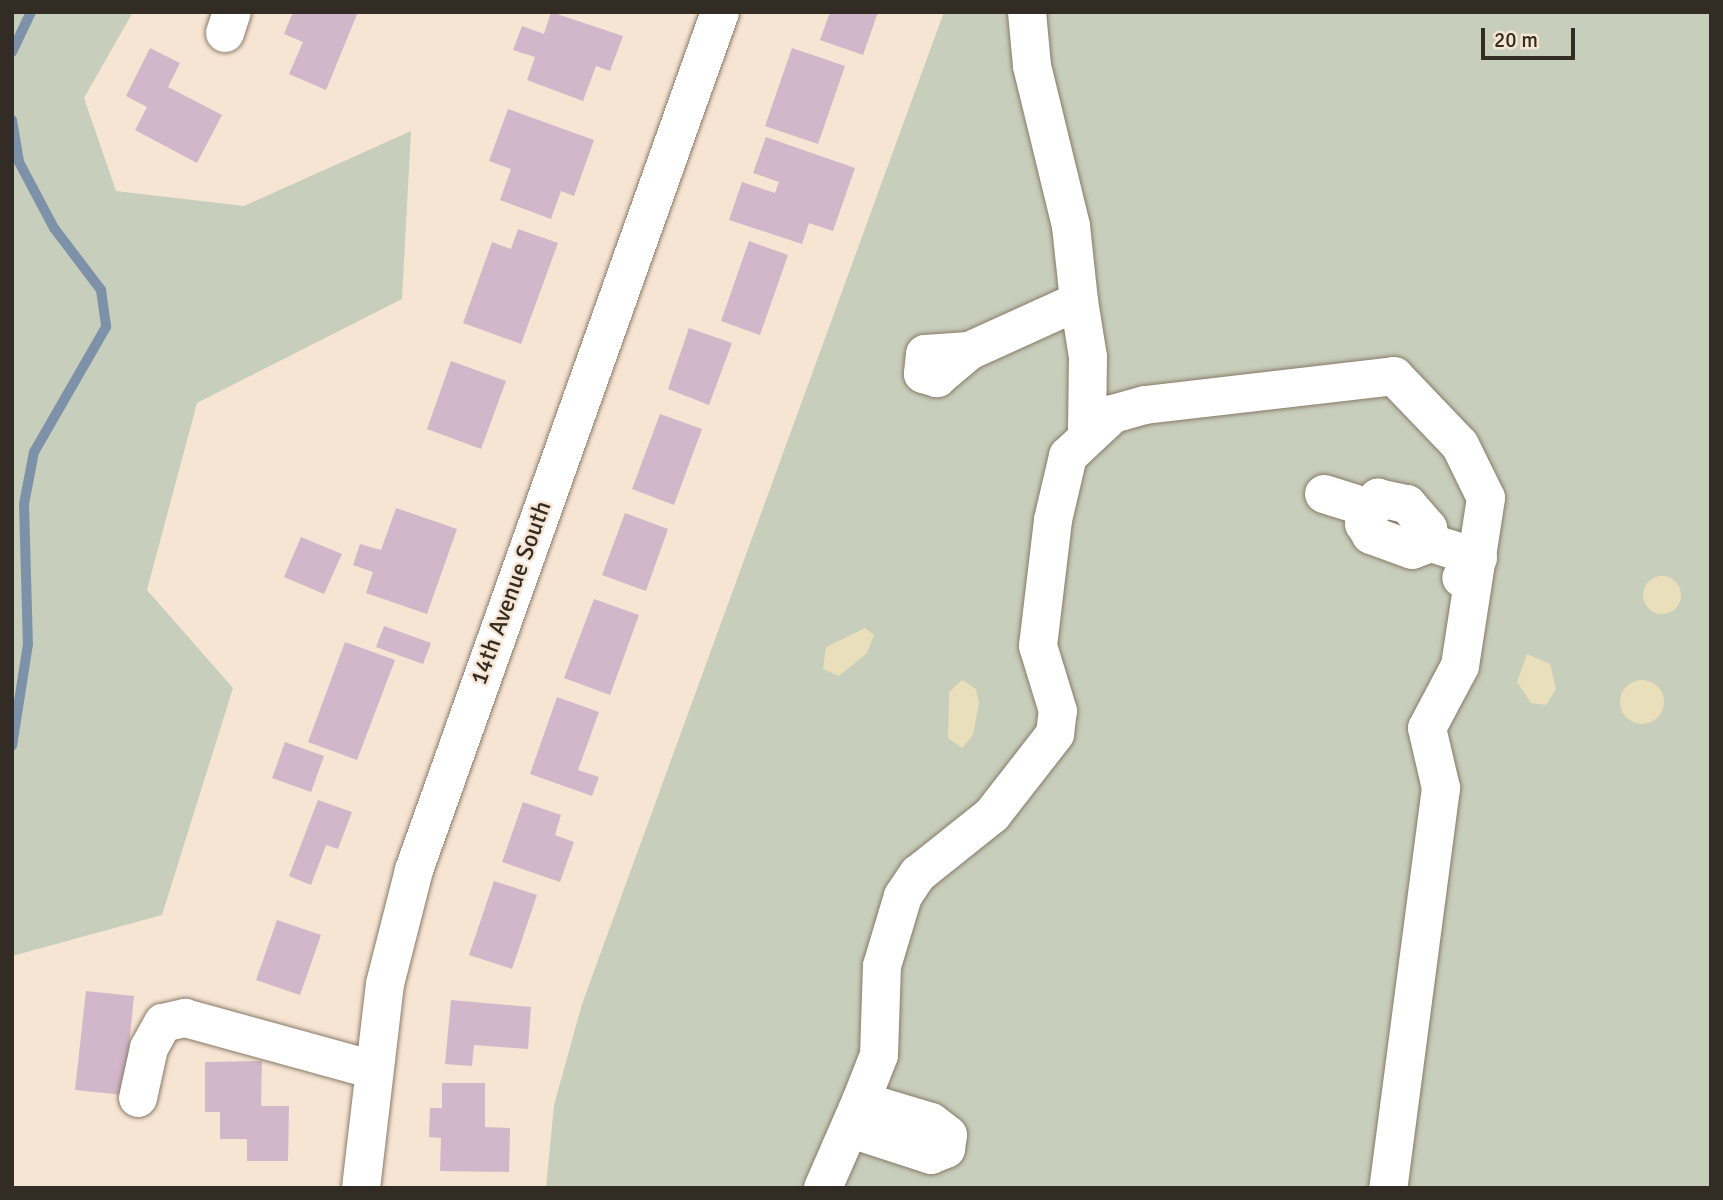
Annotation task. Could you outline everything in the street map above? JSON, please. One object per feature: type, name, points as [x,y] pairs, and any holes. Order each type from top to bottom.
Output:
[{"type":"street","name":"14th Avenue South","points":[[362,1188],[374,1070],[397,929],[431,818],[720,12]]},
{"type":"street","points":[[1027,12],[1032,66],[1071,226],[1088,357],[1087,433]]},
{"type":"street","points":[[969,351],[1079,301]]},
{"type":"street","points":[[823,1188],[858,1116],[879,1055],[882,966],[903,896],[918,874],[992,815],[1055,734],[1058,711],[1038,646],[1053,520],[1068,456],[1087,433],[1113,414],[1145,405],[1395,376],[1468,459],[1486,498],[1460,666],[1427,728],[1441,788],[1388,1188]]},
{"type":"street","points":[[1324,494],[1372,509],[1378,498],[1407,504],[1428,528],[1431,543],[1478,558]]},
{"type":"street","points":[[138,1098],[149,1048],[163,1023],[185,1018],[374,1070]]},
{"type":"green space","points":[[12,12],[133,12],[84,98],[116,191],[244,206],[411,131],[402,299],[197,403],[147,590],[233,688],[162,915],[12,956]]},
{"type":"green space","points":[[944,12],[1711,12],[1711,1188],[546,1188],[554,1105],[582,1004]]},
{"type":"sand","points":[[1662,576],[1676,581],[1681,595],[1676,609],[1662,614],[1648,609],[1643,595],[1648,581]]},
{"type":"sand","points":[[865,628],[874,635],[867,653],[839,676],[823,669],[826,647]]},
{"type":"sand","points":[[1527,654],[1550,664],[1556,689],[1546,705],[1531,703],[1517,682]]},
{"type":"sand","points":[[962,680],[976,689],[979,703],[973,735],[962,748],[948,738],[949,692]]},
{"type":"sand","points":[[1642,680],[1658,686],[1664,702],[1658,718],[1642,724],[1626,718],[1620,702],[1626,686]]},
{"type":"building","points":[[293,12],[358,12],[326,90],[289,74],[303,42],[284,34]]},
{"type":"building","points":[[551,12],[623,36],[610,71],[596,66],[583,101],[527,80],[535,57],[513,50],[522,26],[544,34]]},
{"type":"building","points":[[830,12],[878,12],[863,55],[820,40]]},
{"type":"building","points":[[150,48],[180,63],[168,87],[222,115],[197,163],[135,130],[147,107],[126,96]]},
{"type":"building","points":[[792,48],[845,66],[818,144],[765,126]]},
{"type":"building","points":[[508,109],[594,140],[574,196],[561,191],[551,219],[500,200],[511,169],[489,161]]},
{"type":"building","points":[[766,137],[855,168],[833,231],[809,223],[802,244],[729,220],[742,182],[775,193],[779,182],[753,173]]},
{"type":"building","points":[[518,229],[558,243],[521,344],[463,323],[492,242],[511,249]]},
{"type":"building","points":[[749,241],[788,255],[760,335],[721,321]]},
{"type":"building","points":[[689,328],[732,343],[709,405],[668,389]]},
{"type":"building","points":[[451,361],[506,381],[481,449],[427,429]]},
{"type":"building","points":[[660,414],[702,429],[674,505],[632,489]]},
{"type":"building","points":[[396,508],[457,529],[427,614],[366,593],[373,572],[353,565],[360,544],[381,550]]},
{"type":"building","points":[[625,513],[668,529],[646,591],[602,575]]},
{"type":"building","points":[[301,537],[342,554],[324,594],[284,577]]},
{"type":"building","points":[[594,599],[639,615],[610,695],[564,678]]},
{"type":"building","points":[[384,626],[431,643],[423,664],[376,647]]},
{"type":"building","points":[[345,642],[395,660],[357,760],[308,742]]},
{"type":"building","points":[[557,697],[599,712],[578,770],[599,777],[592,796],[530,774]]},
{"type":"building","points":[[285,742],[324,756],[311,792],[272,778]]},
{"type":"building","points":[[318,800],[352,812],[338,849],[326,845],[311,885],[289,876]]},
{"type":"building","points":[[523,802],[561,815],[555,835],[574,842],[560,882],[502,862]]},
{"type":"building","points":[[494,881],[537,895],[512,969],[469,955]]},
{"type":"building","points":[[277,920],[321,935],[300,995],[256,980]]},
{"type":"building","points":[[86,991],[134,996],[124,1095],[75,1090]]},
{"type":"building","points":[[451,1000],[531,1007],[528,1049],[474,1045],[472,1066],[445,1064]]},
{"type":"building","points":[[262,1061],[261,1106],[289,1106],[288,1161],[247,1161],[247,1139],[220,1139],[220,1112],[205,1112],[205,1062]]},
{"type":"building","points":[[442,1083],[485,1083],[485,1127],[510,1128],[509,1172],[440,1171],[441,1138],[429,1137],[430,1108],[442,1108]]},
{"type":"waterway","points":[[12,52],[31,12]]},
{"type":"waterway","points":[[12,120],[19,162],[54,228],[101,290],[106,327],[34,452],[24,504],[28,644],[12,746]]}]
